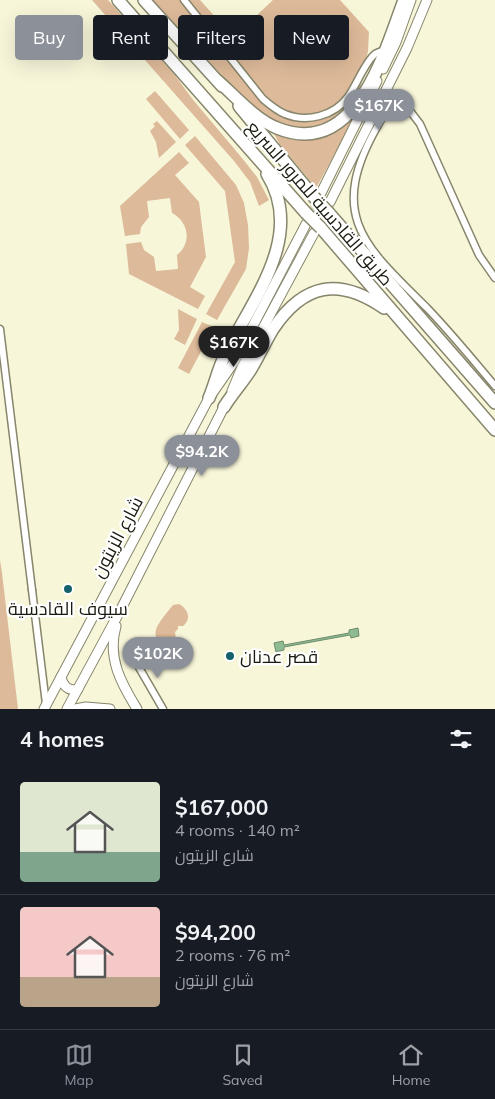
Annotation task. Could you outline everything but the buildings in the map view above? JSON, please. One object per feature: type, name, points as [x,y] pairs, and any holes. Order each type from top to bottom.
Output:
[{"type":"highway","name":"طريق القادسية للمرور السريع","points":[[118,0],[254,154],[306,218],[396,315],[495,430]]},
{"type":"highway","name":"طريق القادسية للمرور السريع","points":[[144,0],[330,208],[495,403]]},
{"type":"highway","points":[[218,81],[266,122],[276,128],[300,134],[314,133],[337,124],[354,110],[374,76],[390,44],[404,0]]},
{"type":"highway","points":[[209,398],[216,384],[224,357],[266,278],[278,247],[281,231],[278,203],[270,179],[254,154]]},
{"type":"highway","points":[[224,407],[251,369],[279,322],[290,308],[301,299],[315,292],[328,289],[343,289],[365,296],[396,315]]},
{"type":"main road","points":[[318,195],[411,0]]},
{"type":"main road","points":[[330,208],[427,0]]},
{"type":"main road","points":[[390,44],[406,48]]},
{"type":"main road","name":"شارع الزيتون","points":[[45,707],[209,398],[234,362],[306,218]]},
{"type":"main road","name":"شارع الزيتون","points":[[67,709],[120,611],[231,393],[242,367],[317,230]]},
{"type":"main road","points":[[216,388],[224,380],[230,379],[232,384],[231,393]]},
{"type":"main road","points":[[120,611],[114,632],[112,651],[121,684],[137,709]]},
{"type":"main road","points":[[61,677],[66,687],[72,690],[78,689]]},
{"type":"main road","points":[[75,709],[86,707],[110,709]]},
{"type":"street","points":[[184,0],[263,99],[285,114],[299,118],[312,118],[325,114],[337,107],[347,98],[373,55],[390,44]]},
{"type":"street","points":[[495,278],[479,255],[420,124],[407,107],[397,105],[388,108],[368,143],[356,177],[354,203],[360,229],[376,255],[472,357],[495,386]]},
{"type":"street","points":[[0,329],[45,707]]},
{"type":"street","points":[[136,656],[137,664],[163,709]]},
{"type":"shaded area","points":[[92,0],[108,0],[121,15],[105,15]]},
{"type":"shaded area","points":[[152,0],[200,0],[213,15],[178,15],[178,28],[168,15]]},
{"type":"shaded area","points":[[273,0],[340,0],[369,32],[368,51],[354,119],[316,188],[280,145],[267,121],[255,111],[208,60],[264,60],[264,15],[257,15]]},
{"type":"shaded area","points":[[145,60],[162,60],[174,74],[257,177],[269,200],[259,206],[250,182],[234,161]]},
{"type":"shaded area","points":[[155,91],[189,130],[180,139],[146,99]]},
{"type":"shaded area","points":[[157,121],[176,142],[159,158],[156,142],[150,131],[155,126],[153,124]]},
{"type":"shaded area","points":[[195,136],[236,185],[244,203],[248,225],[249,248],[246,269],[217,320],[206,314],[235,262],[225,191],[185,145]]},
{"type":"shaded area","points":[[179,152],[189,163],[175,175],[199,202],[206,257],[190,287],[205,296],[198,309],[129,274],[126,244],[141,242],[144,250],[154,257],[156,271],[178,269],[177,255],[185,245],[186,233],[182,222],[172,213],[170,198],[147,201],[149,217],[141,227],[140,234],[125,236],[120,206]]},
{"type":"shaded area","points":[[178,309],[197,319],[185,345],[174,339],[179,330]]},
{"type":"shaded area","points":[[202,322],[214,327],[189,374],[178,368]]},
{"type":"shaded area","points":[[0,560],[2,573],[18,709],[0,709]]},
{"type":"shaded area","points":[[179,604],[187,611],[186,623],[183,626],[178,626],[175,632],[176,640],[166,644],[161,643],[156,637],[157,628],[173,605]]},
{"type":"shaded area","points":[[358,628],[359,636],[351,638],[350,635],[284,647],[284,650],[276,652],[274,643],[283,641],[284,645],[349,633],[349,630]]},
{"type":"tunnel","points":[[307,222],[320,196]]},
{"type":"place","name":"سيوف القادسية","points":[[68,589]]},
{"type":"place","name":"قصر عدنان","points":[[230,656]]}]
